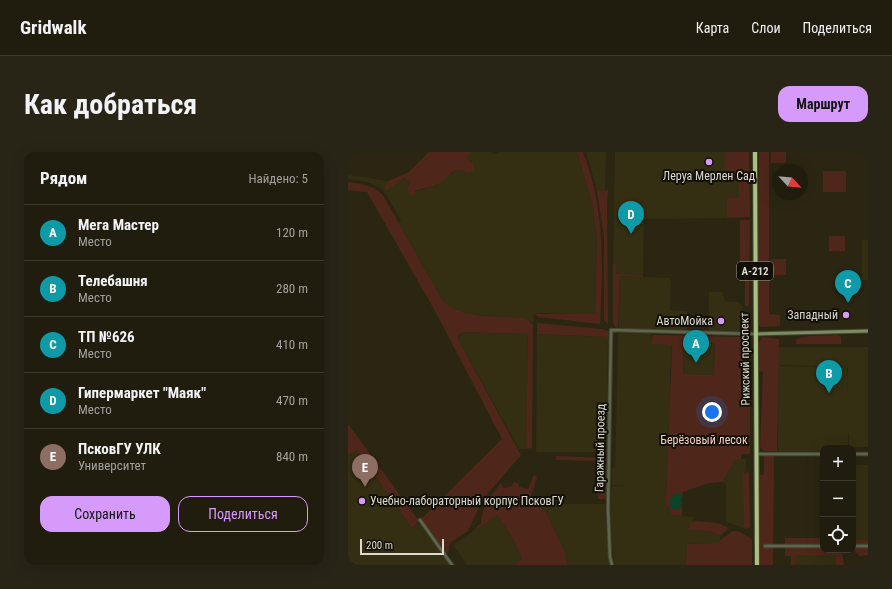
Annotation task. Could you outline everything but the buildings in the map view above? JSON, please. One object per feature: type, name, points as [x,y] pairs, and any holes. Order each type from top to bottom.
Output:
[{"type":"highway","name":"Рижский проспект","points":[[755,152],[757,565]]},
{"type":"main road","points":[[755,334],[868,331]]},
{"type":"street","name":"Гаражный проезд","points":[[612,565],[610,558],[608,509],[611,330],[755,334]]},
{"type":"street","points":[[757,454],[820,454]]},
{"type":"street","points":[[856,454],[868,454]]},
{"type":"street","points":[[420,520],[452,565]]},
{"type":"street","points":[[766,546],[820,546]]},
{"type":"street","points":[[856,546],[868,546]]},
{"type":"shaded area","points":[[472,152],[491,152],[495,154],[499,152],[577,152],[593,207],[597,239],[595,313],[534,313],[533,325],[531,322],[516,318],[469,314],[449,307],[443,301],[399,223],[401,221],[386,194],[379,187],[367,182],[348,179],[348,175],[388,181],[384,189],[404,178],[410,182],[411,193],[437,185],[457,170],[463,170],[466,158]]},
{"type":"shaded area","points":[[586,152],[606,152],[605,190],[597,191]]},
{"type":"shaded area","points":[[615,152],[733,152],[732,176],[739,176],[739,198],[727,198],[727,218],[644,219],[643,275],[616,274],[616,264],[613,264]]},
{"type":"shaded area","points":[[862,240],[868,240],[868,280],[862,280]]},
{"type":"shaded area","points":[[620,276],[671,278],[670,310],[687,311],[687,332],[651,331],[651,344],[672,345],[670,374],[671,515],[694,517],[688,530],[709,531],[720,536],[720,543],[687,544],[686,565],[615,565],[612,546],[610,511],[612,486],[628,486],[612,485],[612,468],[615,468]]},
{"type":"shaded area","points":[[709,292],[722,292],[725,301],[737,302],[743,306],[743,314],[749,314],[749,323],[742,332],[709,331]]},
{"type":"shaded area","points":[[462,332],[528,334],[526,449],[519,449],[458,339]]},
{"type":"shaded area","points":[[537,334],[608,337],[607,452],[537,452]]},
{"type":"shaded area","points":[[684,343],[715,343],[714,375],[683,374]]},
{"type":"shaded area","points":[[778,347],[868,347],[868,447],[856,447],[856,445],[849,445],[848,433],[848,445],[820,445],[820,451],[778,451],[778,366],[847,367],[847,392],[848,367],[778,365]]},
{"type":"shaded area","points":[[356,450],[412,528],[419,523],[450,565],[348,565],[348,455]]},
{"type":"shaded area","points":[[737,459],[746,459],[745,528],[726,522],[726,483],[722,482],[731,464]]},
{"type":"shaded area","points":[[856,465],[868,465],[868,540],[856,540]]},
{"type":"shaded area","points":[[677,493],[681,494],[682,504],[678,510],[673,510],[669,503],[670,499]]},
{"type":"shaded area","points":[[605,504],[610,565],[568,565],[564,555],[566,554],[546,512],[543,511],[540,505]]},
{"type":"shaded area","points":[[498,514],[512,537],[522,559],[514,565],[467,565],[453,545]]},
{"type":"shaded area","points":[[795,555],[836,555],[836,565],[795,565]]},
{"type":"green space","points":[[429,152],[472,152],[466,158],[473,163],[474,170],[469,173],[458,170],[441,183],[415,191],[416,195],[410,195],[407,190],[410,182],[404,178],[387,190],[384,189],[388,181],[409,172]]},
{"type":"green space","points":[[577,152],[583,152],[590,173],[599,215],[602,258],[600,324],[538,317],[535,314],[595,313],[597,239],[593,207]]},
{"type":"green space","points":[[726,152],[749,152],[750,217],[727,218],[727,198],[739,198],[739,182],[731,175],[731,171],[724,169]]},
{"type":"green space","points":[[759,152],[769,152],[769,314],[780,315],[780,326],[761,327],[757,324]]},
{"type":"green space","points":[[771,152],[786,152],[786,163],[771,163]]},
{"type":"green space","points":[[823,171],[846,171],[846,192],[823,192]]},
{"type":"green space","points":[[348,182],[363,184],[371,187],[383,195],[443,301],[451,307],[471,314],[481,316],[523,318],[528,320],[533,325],[532,448],[526,449],[528,334],[462,332],[459,335],[458,339],[521,455],[483,499],[468,531],[451,542],[447,555],[421,519],[502,439],[435,311],[367,192],[348,190]]},
{"type":"green space","points":[[608,190],[608,324],[604,320],[604,237],[597,191]]},
{"type":"green space","points":[[740,220],[750,220],[749,306],[745,306],[745,281],[740,281]]},
{"type":"green space","points":[[829,236],[845,236],[845,251],[829,251]]},
{"type":"green space","points":[[771,259],[786,259],[786,275],[771,275]]},
{"type":"green space","points":[[613,264],[616,264],[616,274],[643,275],[643,277],[620,276],[618,328],[614,326],[613,321]]},
{"type":"green space","points":[[537,323],[602,329],[608,331],[608,337],[537,334]]},
{"type":"green space","name":"Берёзовый лесок","points":[[652,335],[745,337],[742,343],[750,343],[750,454],[741,454],[741,459],[734,461],[722,482],[709,483],[683,492],[682,501],[681,495],[676,494],[672,497],[681,507],[682,504],[682,516],[671,515],[670,508],[666,504],[672,345],[651,344]],"holes":[[[684,343],[715,343],[714,375],[683,374]]]},
{"type":"green space","points":[[838,335],[841,337],[841,344],[796,344],[796,339],[809,336]]},
{"type":"green space","points":[[762,337],[779,339],[777,451],[764,451],[760,447],[763,372],[759,371],[758,345]]},
{"type":"green space","points":[[348,424],[419,521],[412,528],[356,450],[348,455]]},
{"type":"green space","points":[[764,454],[774,454],[773,565],[759,565],[760,475],[764,474]]},
{"type":"green space","points":[[556,456],[606,458],[606,499],[598,499],[598,461],[556,460]]},
{"type":"green space","points":[[749,471],[750,527],[746,529],[744,528],[743,474]]},
{"type":"green space","points":[[534,474],[537,478],[531,496],[536,498],[543,511],[546,512],[566,554],[568,565],[514,565],[522,559],[512,537],[498,515],[471,533],[481,523],[485,506],[501,483],[503,488],[512,486],[514,482],[518,483],[519,487],[528,489]]},
{"type":"green space","points":[[696,521],[718,523],[727,527],[728,529],[720,536],[709,531],[688,530],[690,523]]},
{"type":"green space","points":[[733,531],[738,531],[752,539],[752,565],[686,565],[687,544],[720,543],[720,540]]},
{"type":"green space","points":[[785,538],[820,538],[820,553],[842,553],[844,565],[836,565],[836,555],[796,555],[795,565],[791,565],[791,556],[785,556]]},
{"type":"green space","points":[[856,540],[868,540],[868,555],[860,556],[856,553]]},
{"type":"place","name":"Леруа Мерлен Сад","points":[[709,162]]},
{"type":"place","name":"Гипермаркет \"Маяк\"","points":[[631,234]]},
{"type":"place","name":"ТП №626","points":[[848,303]]},
{"type":"place","name":"Западный","points":[[846,315]]},
{"type":"place","name":"АвтоМойка","points":[[721,321]]},
{"type":"place","name":"Мега Мастер","points":[[696,363]]},
{"type":"place","name":"Телебашня","points":[[829,393]]},
{"type":"place","name":"ПсковГУ УЛК","points":[[365,487]]},
{"type":"place","name":"Учебно-лабораторный корпус ПсковГУ","points":[[362,501]]}]
